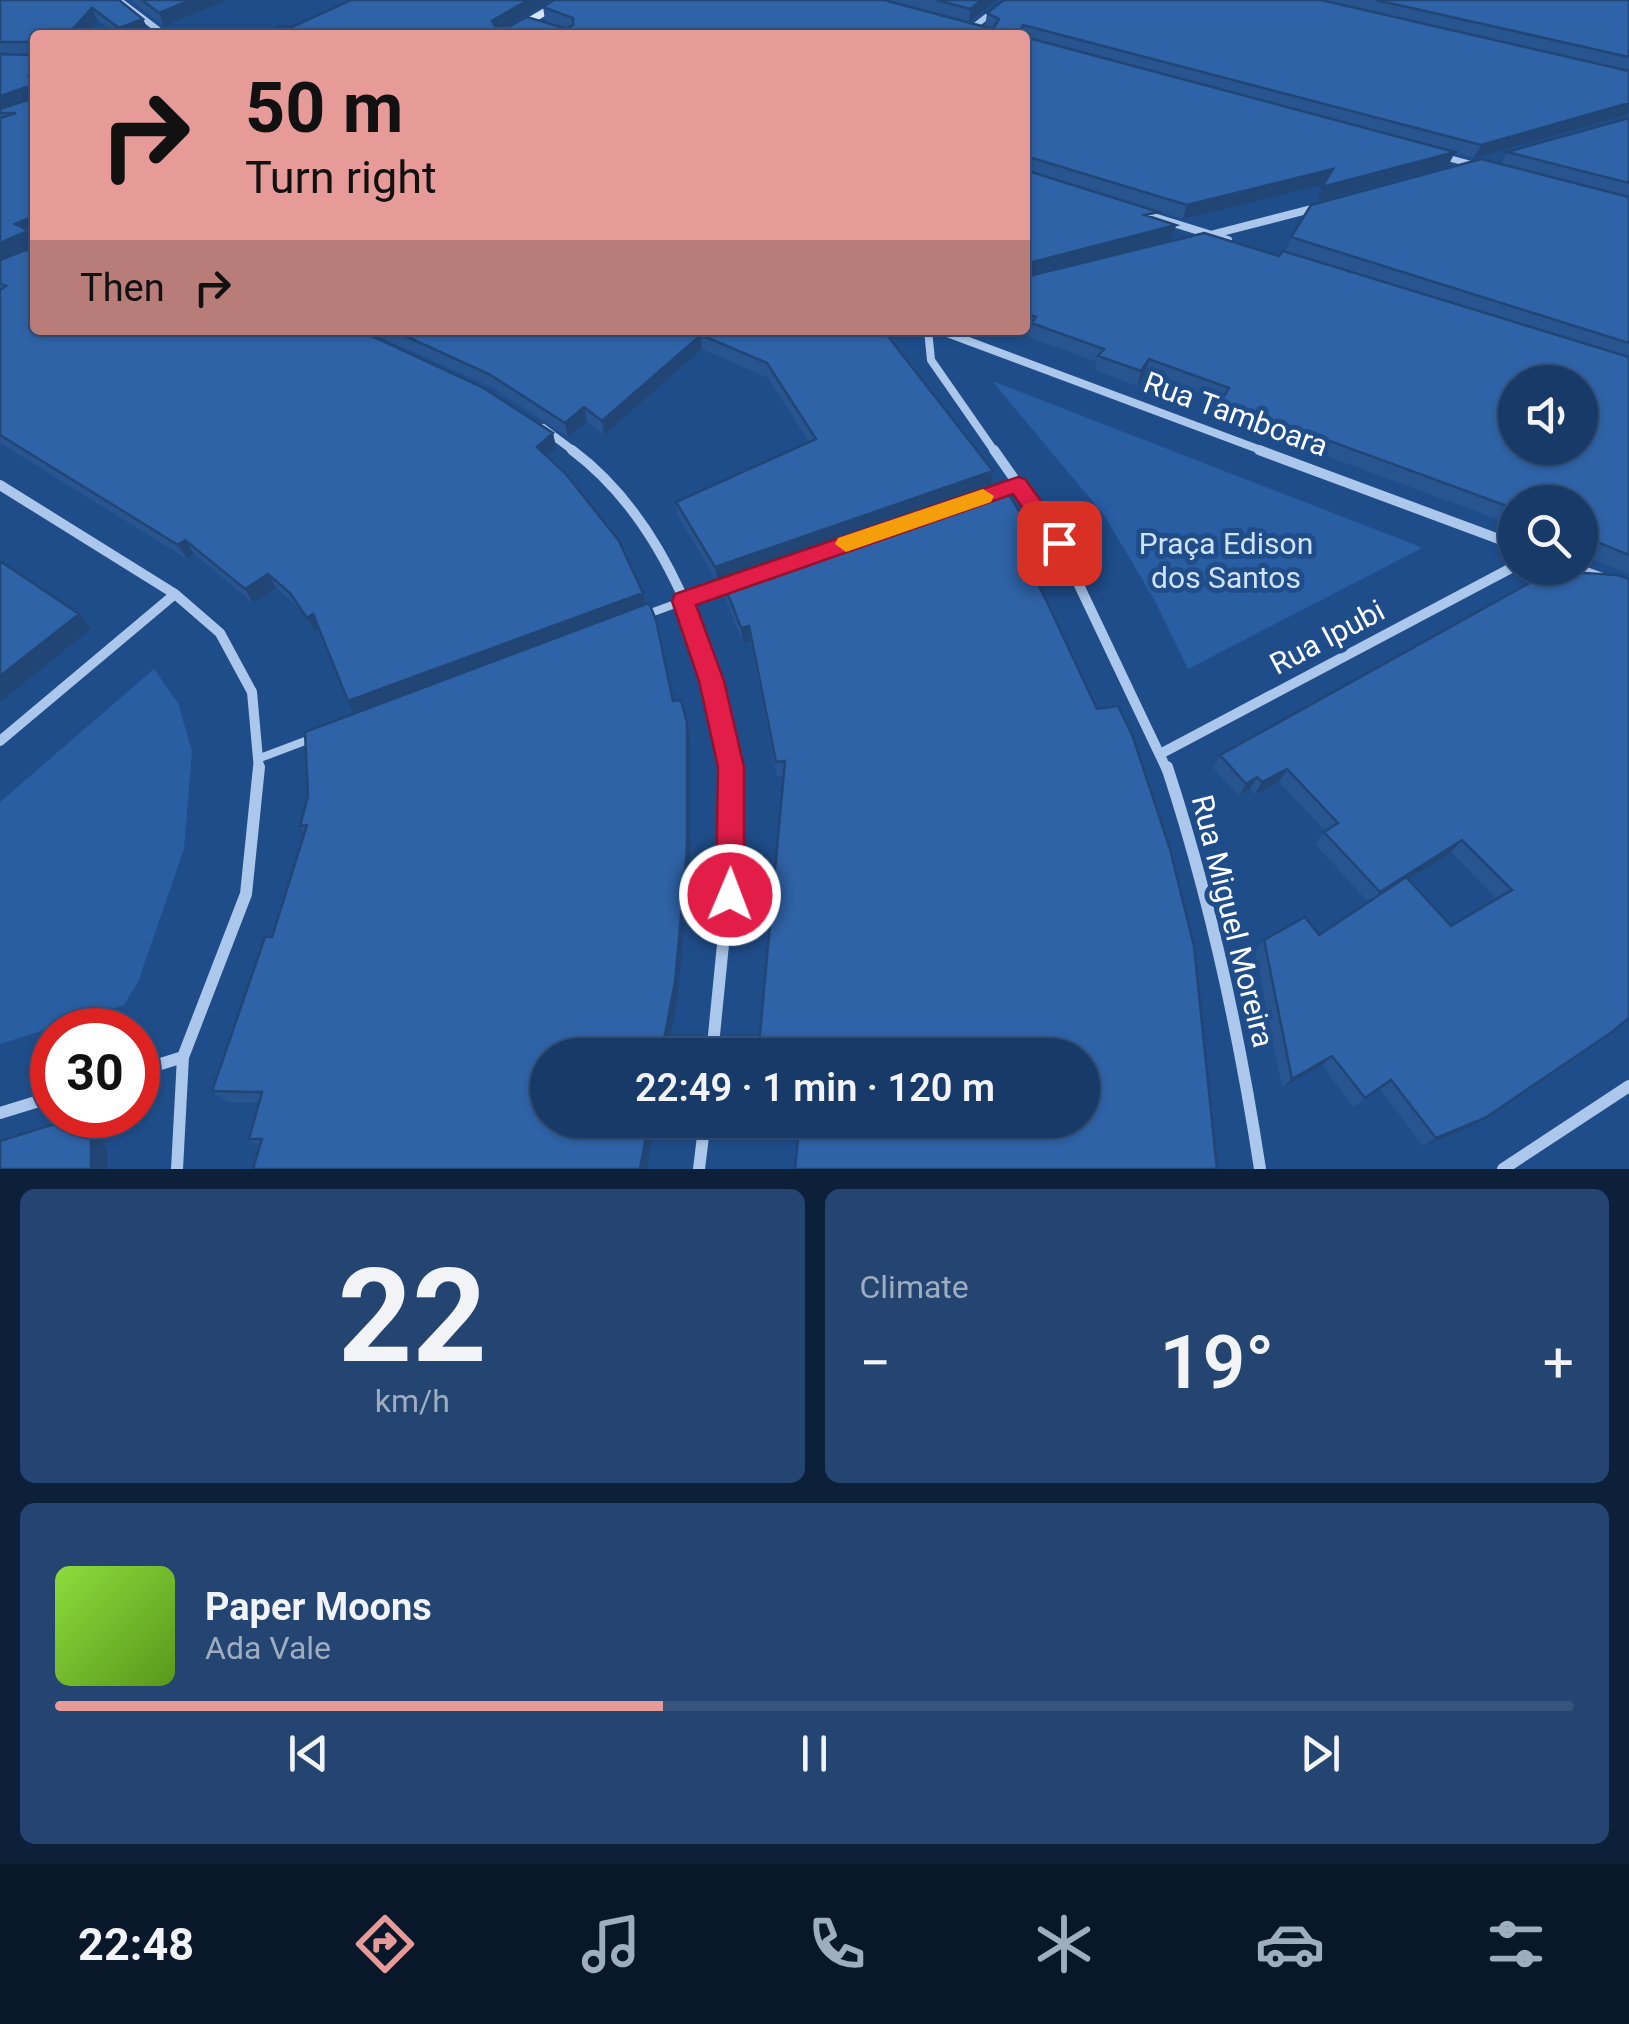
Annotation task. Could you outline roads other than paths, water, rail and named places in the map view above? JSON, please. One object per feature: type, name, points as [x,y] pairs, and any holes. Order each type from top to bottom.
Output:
[{"type":"main road","points":[[513,30],[566,0]]},
{"type":"street","points":[[119,0],[158,30]]},
{"type":"street","points":[[953,24],[971,30],[1008,0]]},
{"type":"street","points":[[527,22],[541,26]]},
{"type":"street","points":[[1424,151],[1480,166],[1461,171]]},
{"type":"street","points":[[1192,240],[1326,206]]},
{"type":"street","points":[[1136,212],[1230,241]]},
{"type":"street","name":"Rua Miguel Moreira","points":[[928,335],[931,360],[1059,543],[1162,754],[1199,865],[1245,1072],[1260,1169]]},
{"type":"street","name":"Rua Tamboara","points":[[952,335],[1498,539]]},
{"type":"street","points":[[538,425],[571,445],[646,530],[683,601],[712,681],[731,767],[730,895],[714,1038]]},
{"type":"street","points":[[0,486],[175,594],[220,634],[252,692],[260,758],[246,894],[183,1056],[176,1169]]},
{"type":"street","name":"Rua Ipubi","points":[[1162,754],[1498,575]]},
{"type":"street","points":[[1598,577],[1611,582]]},
{"type":"street","points":[[0,741],[175,594]]},
{"type":"street","points":[[160,1064],[183,1056]]},
{"type":"street","points":[[1504,1169],[1629,1086]]},
{"type":"street","points":[[0,1114],[30,1104]]},
{"type":"street","points":[[699,1169],[703,1138]]},
{"type":"lane","points":[[1000,491],[1018,484]]},
{"type":"lane","points":[[628,621],[739,581]]},
{"type":"lane","points":[[260,758],[315,737]]},
{"type":"park label","name":"Praça Edison dos Santos","points":[[1226,560]]}]
